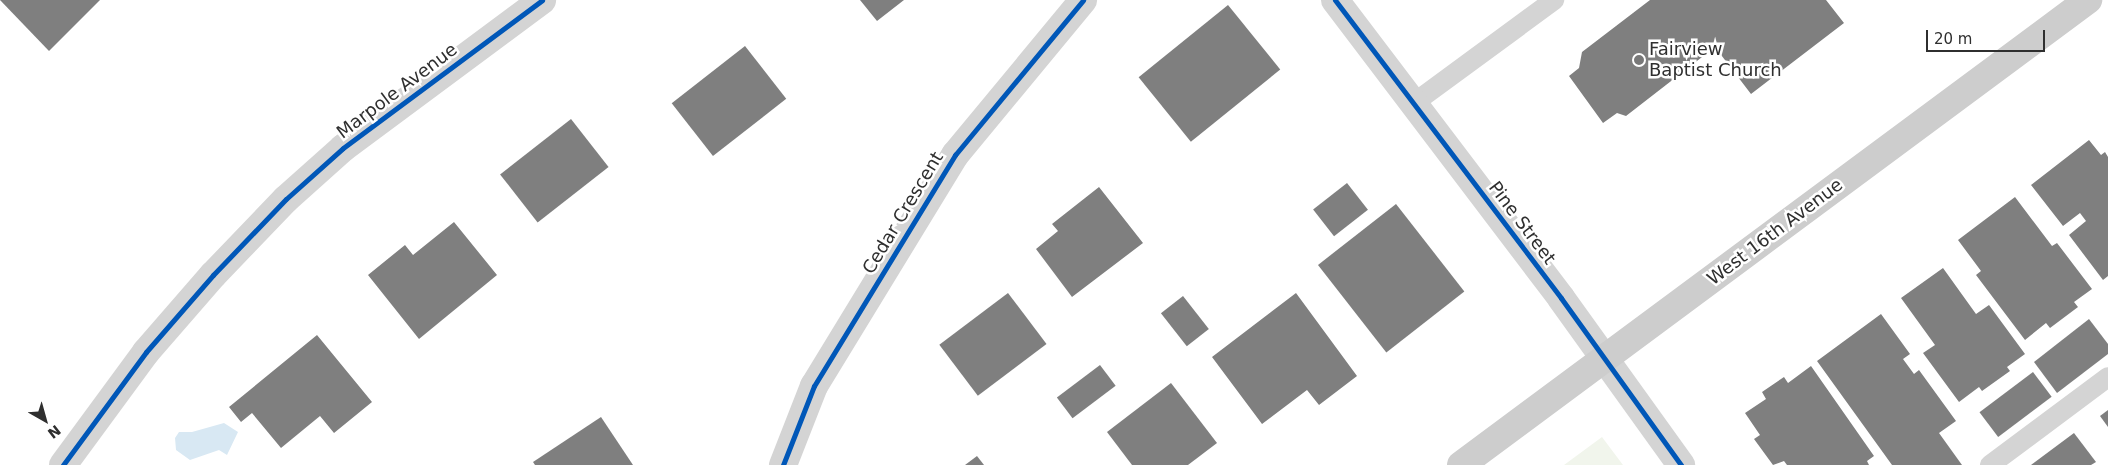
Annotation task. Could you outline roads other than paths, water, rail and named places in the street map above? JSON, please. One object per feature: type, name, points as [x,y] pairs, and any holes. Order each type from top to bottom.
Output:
[{"type":"main road","name":"West 16th Avenue","points":[[1461,465],[2088,0]]},
{"type":"street","name":"Marpole Avenue","points":[[63,465],[146,352],[213,275],[286,200],[343,148],[542,0]]},
{"type":"street","name":"Cedar Crescent","points":[[783,465],[814,386],[955,155],[1083,0]]},
{"type":"street","name":"Pine Street","points":[[1335,0],[1414,103],[1682,465]]},
{"type":"lane","points":[[1414,103],[1554,0]]},
{"type":"lane","points":[[1990,465],[2108,377]]},
{"type":"place","name":"Fairview Baptist Church","points":[[1639,60]]}]
